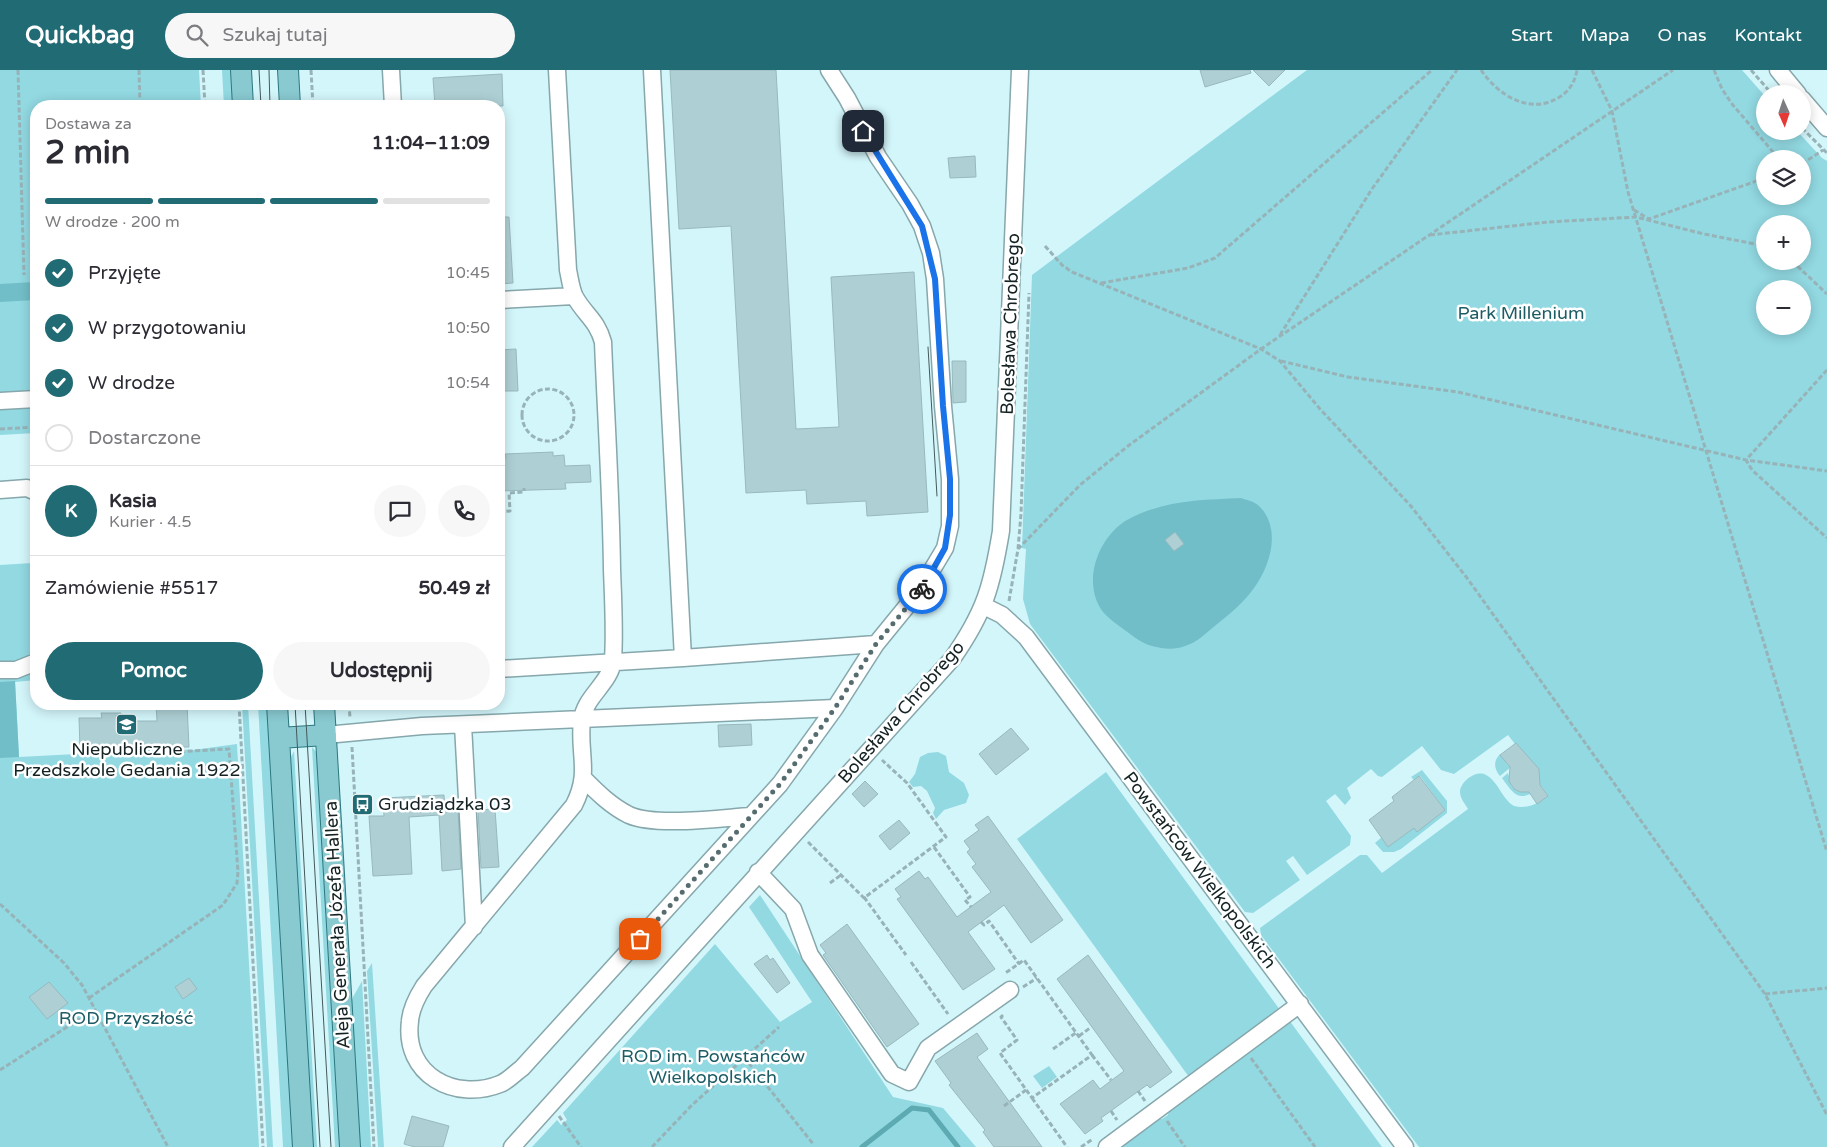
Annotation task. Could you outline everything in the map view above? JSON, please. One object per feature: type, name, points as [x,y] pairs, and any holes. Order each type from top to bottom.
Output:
[{"type":"main road","points":[[241,70],[243,100]]},
{"type":"main road","points":[[288,70],[290,100]]},
{"type":"main road","points":[[277,710],[303,1147]]},
{"type":"main road","name":"Aleja Generała Józefa Hallera","points":[[324,710],[350,1147]]},
{"type":"main road","points":[[279,738],[326,735]]},
{"type":"street","points":[[391,70],[393,100]]},
{"type":"street","points":[[557,70],[568,270],[574,296],[600,329],[602,342],[612,538],[613,663],[604,682],[588,703],[582,719],[584,779],[582,790],[565,819],[424,986],[413,1004],[409,1022],[410,1039],[415,1057],[426,1073],[441,1084],[459,1090],[481,1090],[503,1083],[522,1068],[780,784],[835,708],[876,644],[936,568],[945,548],[950,526],[950,479],[943,406],[935,279],[922,226],[878,158],[847,98],[829,70]]},
{"type":"street","points":[[652,70],[683,658]]},
{"type":"street","name":"Bolesława Chrobrego","points":[[512,1147],[952,659],[971,631],[984,606],[991,584],[1001,530],[1020,70]]},
{"type":"street","points":[[1778,70],[1790,85]]},
{"type":"street","points":[[1811,109],[1827,128]]},
{"type":"street","points":[[505,300],[574,296]]},
{"type":"street","points":[[0,401],[30,399]]},
{"type":"street","points":[[0,490],[30,489]]},
{"type":"street","name":"Powstańców Wielkopolskich","points":[[984,606],[1002,615],[1026,637],[1405,1147]]},
{"type":"street","points":[[505,669],[876,644]]},
{"type":"street","points":[[0,670],[16,670],[30,664]]},
{"type":"street","points":[[326,735],[463,724],[835,708]]},
{"type":"street","points":[[463,724],[474,927]]},
{"type":"street","points":[[584,779],[614,806],[631,816],[669,820],[751,816]]},
{"type":"street","points":[[758,872],[793,909],[810,955],[892,1074],[909,1082],[928,1048],[1007,982]]},
{"type":"street","points":[[1107,1147],[1300,1004]]},
{"type":"path","points":[[18,70],[24,275]]},
{"type":"path","points":[[139,70],[140,100]]},
{"type":"path","points":[[203,70],[205,100]]},
{"type":"path","points":[[312,70],[313,100]]},
{"type":"path","points":[[1099,283],[1188,268],[1215,258],[1432,70]]},
{"type":"path","points":[[1279,336],[1372,189],[1457,70]]},
{"type":"path","points":[[1481,70],[1497,89],[1511,98],[1530,105],[1542,105],[1564,94],[1572,86],[1577,70]]},
{"type":"path","points":[[1592,70],[1612,111],[1634,210],[1827,852]]},
{"type":"path","points":[[1018,550],[1037,527],[1087,480],[1128,446],[1279,336],[1673,70]]},
{"type":"path","points":[[1714,70],[1722,89],[1732,104],[1771,150]]},
{"type":"path","points":[[1752,71],[1764,85]]},
{"type":"path","points":[[1811,137],[1827,153]]},
{"type":"path","points":[[1811,158],[1823,150]]},
{"type":"path","points":[[1649,219],[1756,181]]},
{"type":"path","points":[[1634,210],[1649,219]]},
{"type":"path","points":[[1429,235],[1548,222],[1636,216],[1704,234],[1756,244]]},
{"type":"path","points":[[1045,246],[1067,268],[1099,283],[1261,349],[1280,361],[1320,409],[1410,505],[1467,578],[1765,994],[1827,1115]]},
{"type":"path","points":[[1802,270],[1827,294]]},
{"type":"path","points":[[1014,567],[1018,550],[1021,514],[1029,292]]},
{"type":"path","points":[[1280,361],[1348,377],[1458,392],[1746,460],[1827,472]]},
{"type":"path","points":[[1746,460],[1827,370]]},
{"type":"path","points":[[547,389],[564,394],[571,404],[574,415],[567,432],[558,438],[546,440],[530,433],[522,417],[524,405],[531,396],[547,389]]},
{"type":"path","points":[[0,429],[30,427]]},
{"type":"path","points":[[1746,460],[1752,470],[1827,538]]},
{"type":"path","points":[[505,511],[510,511],[509,493],[524,492],[524,488]]},
{"type":"path","points":[[239,710],[263,1147]]},
{"type":"path","points":[[349,710],[374,1147]]},
{"type":"path","points":[[89,998],[223,905],[237,884],[229,749],[173,752]]},
{"type":"path","points":[[864,897],[946,837],[907,783],[880,758]]},
{"type":"path","points":[[808,842],[864,897],[906,955]]},
{"type":"path","points":[[934,847],[970,897],[965,900],[970,907]]},
{"type":"path","points":[[830,883],[841,875]]},
{"type":"path","points":[[0,904],[2,909],[64,963],[89,998],[168,1147]]},
{"type":"path","points":[[981,922],[984,925],[989,922],[1019,964]]},
{"type":"path","points":[[1007,982],[1019,964],[1024,960],[1111,1080]]},
{"type":"path","points":[[911,962],[948,1014],[956,1008]]},
{"type":"path","points":[[1765,994],[1827,988]]},
{"type":"path","points":[[0,1070],[95,1009]]},
{"type":"path","points":[[1008,1012],[1001,1017],[1017,1040],[1000,1053],[1067,1147]]},
{"type":"path","points":[[652,1147],[692,1105],[779,1027]]},
{"type":"path","points":[[1079,1036],[1090,1028]]},
{"type":"path","points":[[1053,1049],[1076,1032]]},
{"type":"path","points":[[1248,1053],[1315,1147]]},
{"type":"path","points":[[1032,1098],[1092,1055]]},
{"type":"path","points":[[744,1057],[814,1145]]},
{"type":"path","points":[[1004,1106],[1026,1090]]},
{"type":"path","points":[[1111,1111],[1118,1120]]},
{"type":"path","points":[[1165,1117],[1185,1147]]},
{"type":"path","points":[[564,1123],[581,1147]]},
{"type":"green space","points":[[0,70],[199,70],[201,100],[30,100],[30,433],[0,435]]},
{"type":"green space","points":[[222,70],[232,70],[234,100],[224,100]]},
{"type":"green space","name":"Park Millenium","points":[[1307,70],[1742,70],[1756,86],[1756,140],[1805,140],[1827,161],[1827,1147],[1419,1147],[1261,935],[1260,928],[1360,855],[1367,855],[1382,873],[1468,809],[1460,792],[1463,784],[1473,775],[1482,774],[1490,778],[1506,799],[1514,806],[1528,806],[1540,801],[1548,796],[1542,787],[1528,795],[1519,796],[1511,790],[1502,778],[1508,773],[1512,787],[1526,792],[1538,784],[1539,769],[1531,761],[1511,767],[1500,776],[1496,771],[1496,759],[1500,754],[1508,765],[1515,744],[1508,735],[1454,774],[1441,770],[1422,746],[1382,777],[1378,776],[1371,769],[1347,788],[1351,798],[1345,805],[1335,794],[1326,801],[1351,836],[1350,845],[1307,875],[1293,856],[1286,861],[1300,880],[1253,913],[1245,912],[1030,624],[1023,599],[1026,549],[1022,548],[1032,275]]},
{"type":"green space","name":"ROD Przyszłość","points":[[30,563],[30,681],[15,682],[19,757],[172,749],[193,750],[237,744],[259,1147],[0,1147],[0,565]]},
{"type":"green space","points":[[242,710],[248,710],[273,1147],[267,1147]]},
{"type":"green space","points":[[258,710],[268,710],[294,1147],[283,1147]]},
{"type":"green space","points":[[312,747],[318,754],[341,1147],[335,1147]]},
{"type":"green space","points":[[294,751],[317,1147],[312,1147],[290,759]]},
{"type":"green space","points":[[938,752],[946,756],[949,772],[964,783],[969,795],[966,803],[944,810],[936,819],[933,813],[935,808],[927,791],[921,786],[913,787],[909,782],[915,774],[920,757],[928,753]]},
{"type":"green space","points":[[1422,770],[1447,801],[1447,813],[1401,849],[1394,852],[1383,852],[1375,843],[1382,837],[1414,828],[1417,831],[1445,810],[1420,776],[1414,780],[1411,777]]},
{"type":"green space","points":[[1106,772],[1280,1010],[1189,1077],[1017,839]]},
{"type":"green space","name":"ROD im. Powstańców Wielkopolskich","points":[[760,895],[893,1097],[943,1108],[976,1147],[532,1147],[557,1120],[561,1125],[567,1120],[563,1113],[715,944],[780,1022],[812,1002],[749,907]]},
{"type":"green space","points":[[372,963],[384,1147],[378,1147],[367,971]]},
{"type":"green space","points":[[362,981],[371,1147],[359,1147],[350,1006]]},
{"type":"green space","points":[[1289,1020],[1382,1147],[1119,1147],[1157,1119],[1162,1119],[1168,1115],[1169,1110],[1241,1056],[1251,1051],[1252,1048]]},
{"type":"green space","points":[[1049,1066],[1057,1077],[1042,1088],[1033,1076]]},
{"type":"shaded area","points":[[30,282],[30,300],[0,302],[0,284]]},
{"type":"shaded area","points":[[1241,498],[1258,505],[1270,524],[1272,535],[1269,557],[1260,579],[1250,593],[1236,608],[1205,634],[1194,642],[1181,647],[1169,649],[1156,647],[1138,640],[1103,612],[1093,588],[1093,575],[1101,549],[1108,537],[1117,528],[1127,520],[1155,508],[1183,502]]},
{"type":"shaded area","points":[[15,681],[19,757],[0,758],[0,682]]},
{"type":"building","points":[[670,70],[776,70],[796,429],[839,427],[831,277],[914,272],[928,512],[867,516],[866,501],[807,504],[806,490],[746,493],[731,226],[679,229]]},
{"type":"building","points":[[1200,70],[1250,70],[1251,73],[1205,87]]},
{"type":"building","points":[[1253,70],[1285,70],[1269,86]]},
{"type":"building","points":[[502,74],[503,100],[435,100],[433,78]]},
{"type":"building","points":[[975,156],[976,177],[950,178],[948,158]]},
{"type":"building","points":[[505,217],[509,217],[513,283],[505,284]]},
{"type":"building","points":[[516,349],[518,391],[505,391],[505,350]]},
{"type":"building","points":[[952,361],[966,361],[966,402],[953,403]]},
{"type":"building","points":[[553,452],[553,456],[564,455],[565,466],[590,465],[591,482],[565,483],[566,489],[505,491],[505,454]]},
{"type":"building","points":[[1175,532],[1184,544],[1174,551],[1165,540]]},
{"type":"building","name":"Niepubliczne Przedszkole Gedania 1922","points":[[156,710],[187,710],[189,747],[80,749],[79,718],[102,718],[101,713],[121,713],[121,721],[157,721]]},
{"type":"building","points":[[751,724],[752,745],[719,747],[718,725]]},
{"type":"building","points":[[1011,728],[1029,749],[996,775],[979,754]]},
{"type":"building","points":[[1516,743],[1539,769],[1540,785],[1548,796],[1537,804],[1529,792],[1520,792],[1514,789],[1509,781],[1510,767],[1500,755]]},
{"type":"building","points":[[1419,776],[1445,810],[1417,832],[1414,828],[1388,847],[1369,820],[1394,801],[1392,797]]},
{"type":"building","points":[[865,781],[878,794],[864,807],[852,794]]},
{"type":"building","points":[[444,795],[445,812],[458,811],[461,869],[442,871],[439,815],[409,817],[412,874],[373,876],[369,816],[384,816],[383,798]]},
{"type":"building","points":[[495,809],[499,867],[481,868],[478,810]]},
{"type":"building","points":[[988,816],[1063,920],[1031,943],[1004,905],[968,932],[995,969],[963,990],[897,899],[901,897],[895,889],[919,871],[925,879],[928,877],[957,917],[991,892],[972,867],[976,864],[967,852],[970,849],[964,841],[979,830],[975,825]]},
{"type":"building","points":[[899,820],[910,833],[890,850],[879,836]]},
{"type":"building","points":[[847,924],[919,1024],[887,1047],[823,955],[826,953],[820,945]]},
{"type":"building","points":[[767,955],[770,960],[773,958],[790,983],[777,993],[754,964]]},
{"type":"building","points":[[1088,955],[1172,1072],[1150,1088],[1147,1085],[1101,1118],[1103,1121],[1085,1134],[1060,1104],[1093,1080],[1100,1089],[1124,1071],[1057,979]]},
{"type":"building","points":[[189,978],[197,989],[183,999],[175,987]]},
{"type":"building","points":[[49,982],[68,1003],[47,1019],[29,997]]},
{"type":"building","points":[[977,1033],[988,1049],[977,1057],[1042,1147],[994,1147],[983,1132],[985,1130],[949,1085],[951,1083],[935,1061]]},
{"type":"building","points":[[412,1116],[449,1126],[443,1147],[415,1147],[404,1144]]},
{"type":"waterway","points":[[862,1147],[912,1108],[929,1110],[958,1147]]},
{"type":"tram line","points":[[259,70],[261,100]]},
{"type":"tram line","points":[[269,70],[270,100]]},
{"type":"tram line","points":[[928,347],[937,496]]},
{"type":"tram line","points":[[295,710],[320,1147]]},
{"type":"tram line","points":[[305,710],[331,1147]]},
{"type":"way so far","points":[[640,939],[780,784],[835,708],[876,644],[922,589]]},
{"type":"place","name":"Niepubliczne Przedszkole Gedania 1922","points":[[127,724]]},
{"type":"place","name":"Grudziądzka 03","points":[[362,804]]},
{"type":"route","points":[[863,131],[878,158],[910,204],[922,226],[931,253],[935,279],[941,348],[943,406],[950,479],[950,526],[945,548],[936,568],[922,589]]}]
